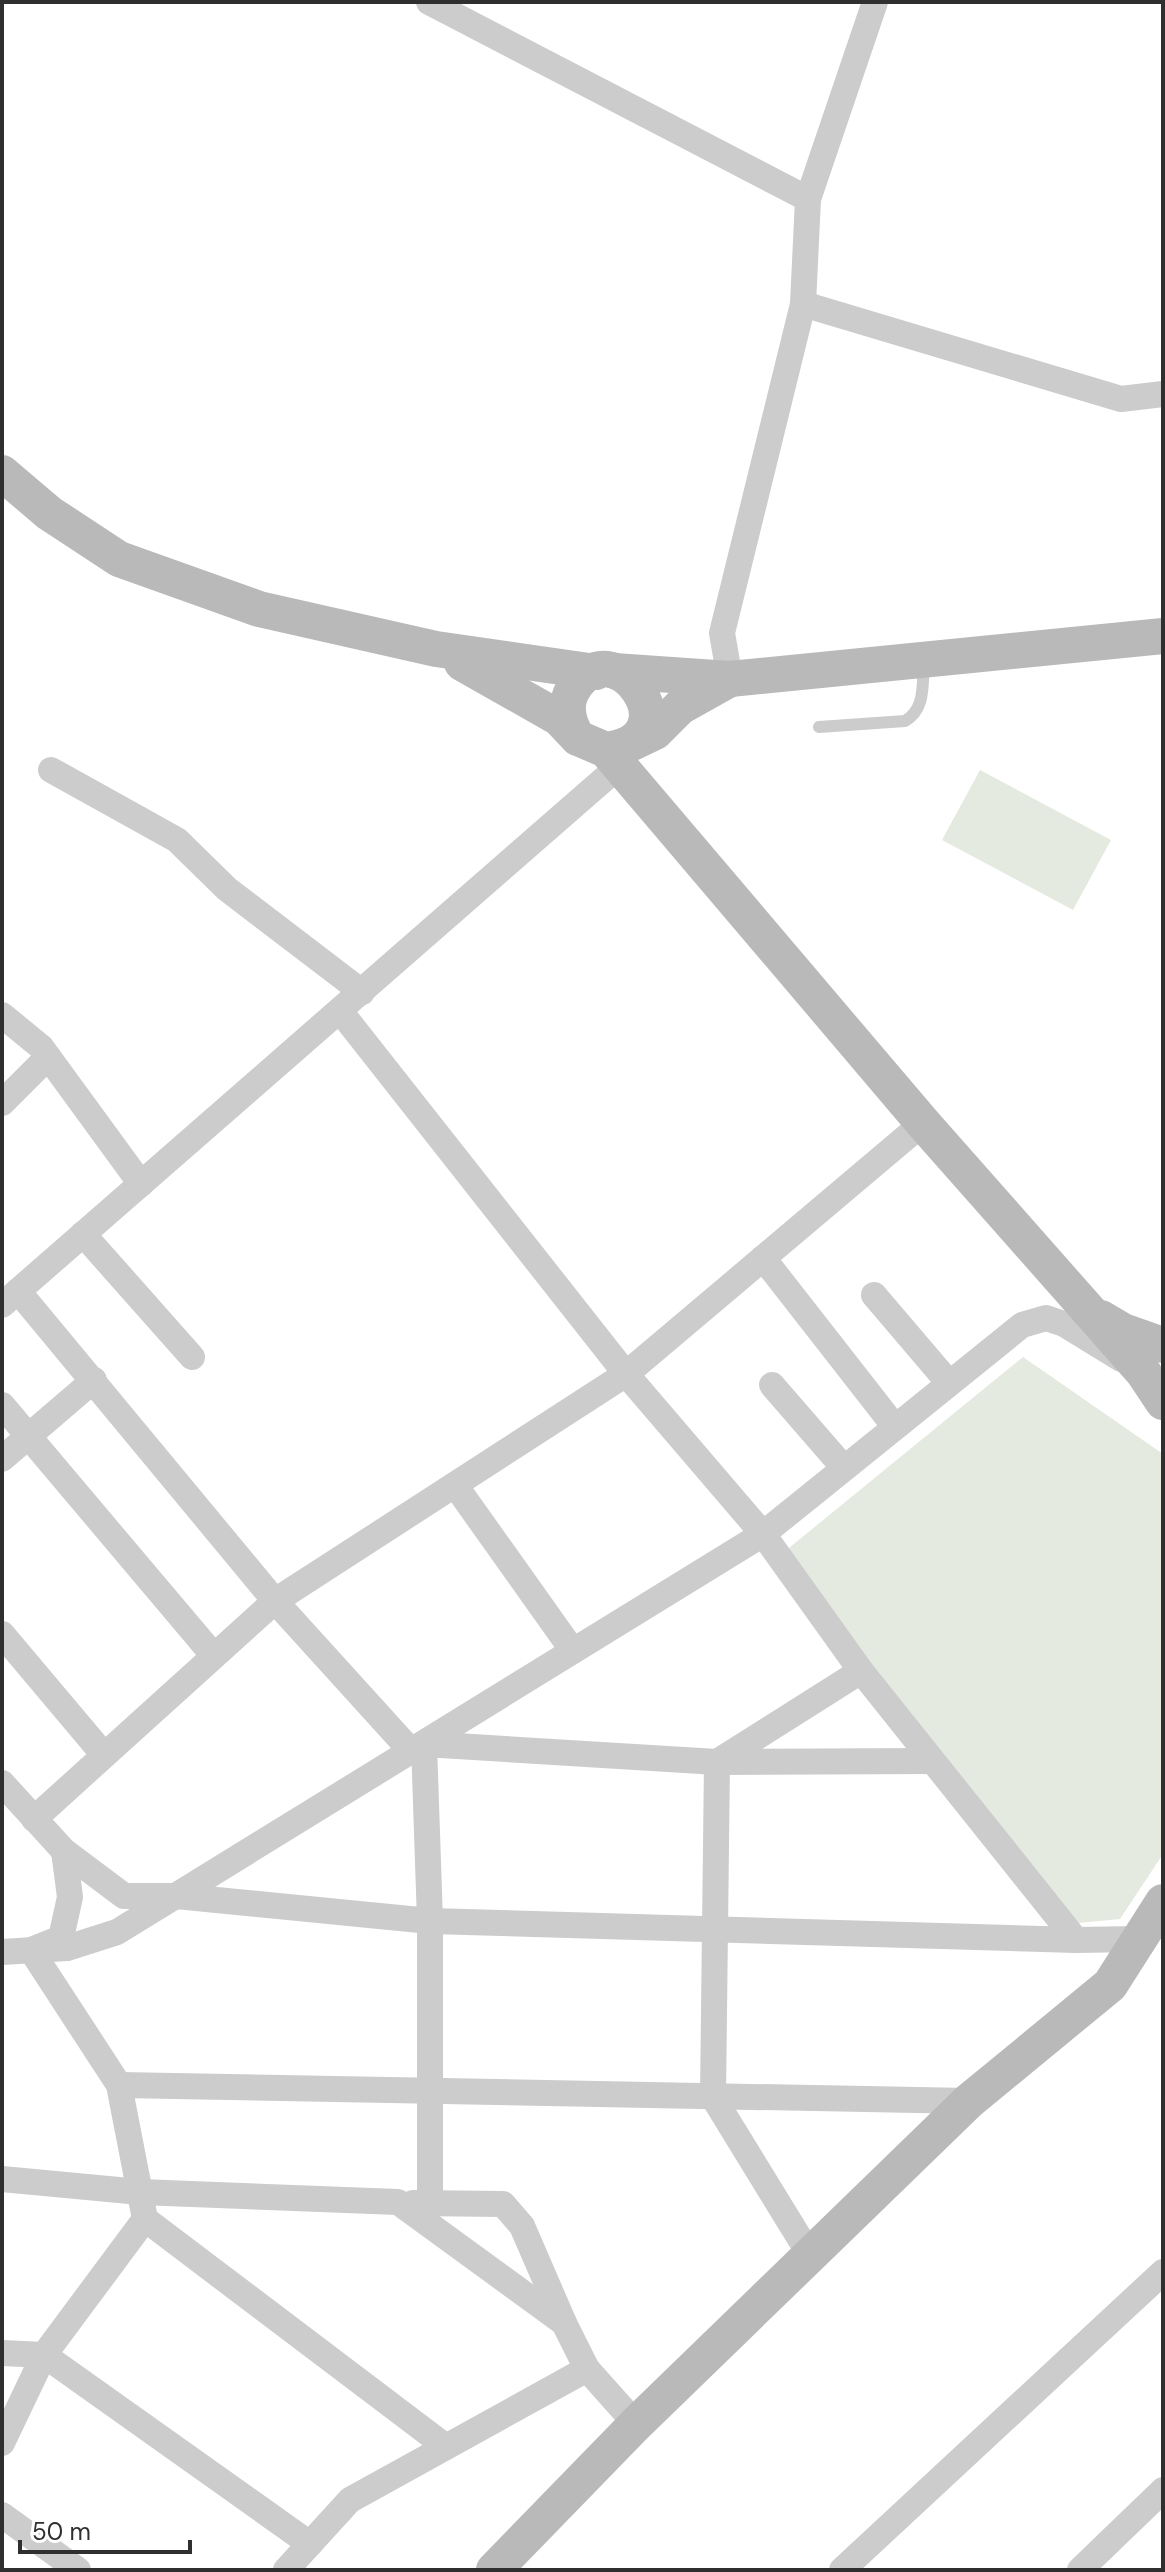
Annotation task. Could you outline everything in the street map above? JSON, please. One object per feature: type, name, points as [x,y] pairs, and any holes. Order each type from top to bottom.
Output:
[{"type":"main road","points":[[2,473],[49,513],[119,559],[259,609],[436,649],[602,671],[730,679],[1163,636]]},
{"type":"main road","points":[[436,649],[506,685],[608,749]]},
{"type":"main road","points":[[608,749],[645,724],[645,699],[632,679],[602,671],[586,677],[571,694],[568,717],[608,749],[1082,1307],[1158,1374],[1163,1402]]},
{"type":"main road","points":[[608,749],[655,732],[680,707],[730,679]]},
{"type":"main road","points":[[494,2570],[636,2424],[969,2101],[1110,1985],[1163,1902]]},
{"type":"street","points":[[429,2],[808,199]]},
{"type":"street","points":[[730,679],[722,633],[803,304],[808,199],[875,2]]},
{"type":"street","points":[[803,304],[1121,399],[1163,394]]},
{"type":"street","points":[[430,2203],[430,1921],[418,1748],[275,1601],[94,1380],[10,1298],[362,992],[608,749]]},
{"type":"street","points":[[51,770],[177,840],[227,889],[362,992]]},
{"type":"street","points":[[340,1011],[626,1374],[763,1534],[861,1671],[1076,1940]]},
{"type":"street","points":[[2,1015],[41,1047],[141,1184]]},
{"type":"street","points":[[2,1103],[48,1057]]},
{"type":"street","points":[[34,1819],[275,1601],[626,1374],[923,1123]]},
{"type":"street","points":[[83,1234],[192,1357]]},
{"type":"street","points":[[763,1258],[895,1427]]},
{"type":"street","points":[[874,1295],[949,1383]]},
{"type":"street","points":[[2,1952],[67,1948],[117,1932],[418,1748],[763,1534],[1022,1325],[1046,1318],[1064,1324],[1158,1374]]},
{"type":"street","points":[[2,1459],[94,1380]]},
{"type":"street","points":[[772,1385],[844,1468]]},
{"type":"street","points":[[2,1405],[214,1656]]},
{"type":"street","points":[[455,1485],[573,1651]]},
{"type":"street","points":[[2,1634],[104,1755]]},
{"type":"street","points":[[717,1762],[861,1671]]},
{"type":"street","points":[[418,1748],[717,1762],[931,1761]]},
{"type":"street","points":[[717,1762],[713,2097],[810,2255]]},
{"type":"street","points":[[2,1783],[64,1851],[124,1896],[176,1896],[430,1921],[1076,1940],[1138,1939]]},
{"type":"street","points":[[31,1950],[61,1938],[70,1897],[64,1851]]},
{"type":"street","points":[[31,1950],[119,2085],[145,2219],[445,2446]]},
{"type":"street","points":[[119,2085],[969,2101]]},
{"type":"street","points":[[2,2179],[140,2192],[503,2204],[522,2226],[587,2369],[636,2424]]},
{"type":"street","points":[[398,2202],[564,2323]]},
{"type":"street","points":[[2,2443],[44,2355],[145,2219]]},
{"type":"street","points":[[842,2570],[1161,2277]]},
{"type":"street","points":[[2,2353],[44,2355],[310,2544]]},
{"type":"street","points":[[286,2570],[350,2500],[587,2369]]},
{"type":"street","points":[[1080,2570],[1163,2490]]},
{"type":"street","points":[[2,2515],[78,2570]]},
{"type":"lane","points":[[819,727],[905,721],[915,715],[920,705],[924,659]]},
{"type":"shaded area","points":[[980,770],[1111,840],[1073,910],[942,840]]},
{"type":"shaded area","points":[[1023,1357],[1163,1454],[1163,1854],[1120,1919],[1078,1923],[862,1661],[784,1552]]}]
